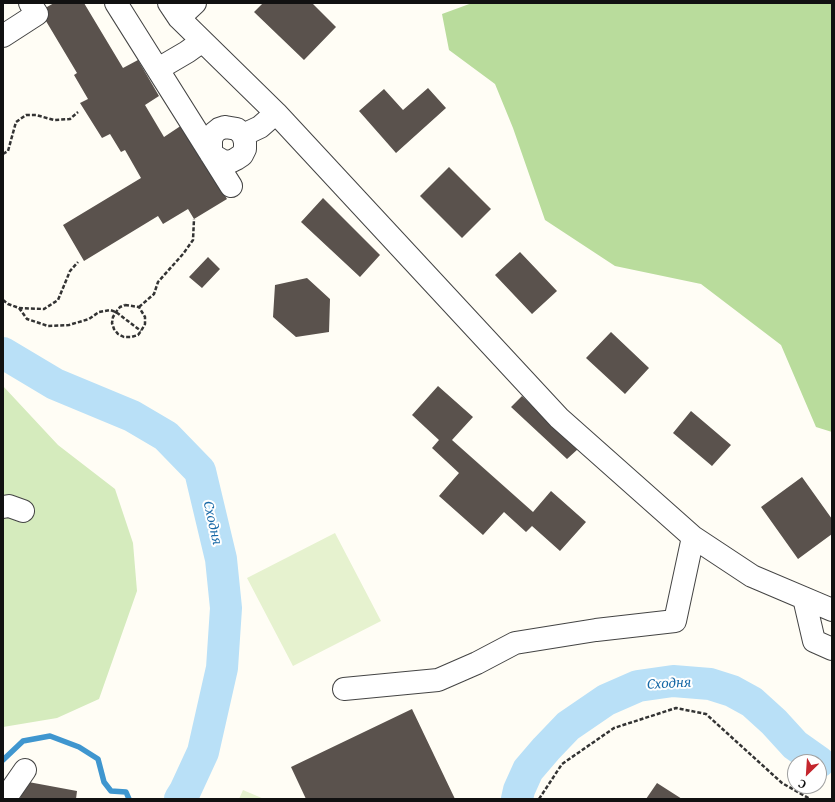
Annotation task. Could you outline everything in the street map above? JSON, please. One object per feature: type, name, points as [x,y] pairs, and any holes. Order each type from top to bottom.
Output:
[{"type":"lane","points":[[3,36],[37,14],[30,3]]},
{"type":"lane","points":[[116,3],[231,186]]},
{"type":"lane","points":[[195,3],[174,11],[201,42],[276,113],[559,418],[693,537],[752,576],[832,610]]},
{"type":"lane","points":[[158,69],[201,42]]},
{"type":"lane","points":[[211,154],[211,139],[214,133],[219,129],[232,127],[237,129],[243,135],[260,127],[276,113]]},
{"type":"lane","points":[[344,689],[438,680],[477,663],[515,643],[596,630],[675,621],[693,537]]},
{"type":"lane","points":[[804,598],[814,641],[832,649]]},
{"type":"lane","points":[[5,799],[25,770]]},
{"type":"path","points":[[3,154],[8,151],[16,122],[26,115],[36,115],[54,120],[70,119],[78,112]]},
{"type":"path","points":[[139,307],[145,317],[145,324],[142,332],[131,337],[124,337],[118,334],[112,323],[116,312],[120,307],[125,305],[139,307],[154,294],[158,282],[183,254],[193,240],[194,219]]},
{"type":"path","points":[[3,300],[8,304],[19,308],[44,309],[58,300],[70,271],[78,262]]},
{"type":"path","points":[[19,308],[27,319],[48,326],[69,325],[89,319],[99,312],[110,310],[116,312],[142,332]]},
{"type":"path","points":[[539,799],[562,764],[614,728],[676,708],[706,714],[782,783],[810,799]]},
{"type":"green space","points":[[472,3],[832,3],[832,432],[816,427],[781,345],[701,284],[615,266],[545,220],[513,128],[495,84],[449,50],[442,14]]},
{"type":"green space","points":[[3,386],[58,445],[115,489],[133,543],[137,591],[99,699],[57,718],[3,727]]},
{"type":"green space","points":[[335,533],[381,621],[293,666],[247,578]]},
{"type":"green space","points":[[243,790],[264,799],[239,799]]},
{"type":"building","points":[[54,3],[84,3],[123,68],[138,60],[159,96],[145,105],[164,137],[182,125],[227,199],[194,219],[188,209],[163,224],[158,216],[84,261],[63,225],[141,178],[125,150],[121,152],[110,134],[102,138],[80,103],[88,99],[74,75],[77,73],[40,11]]},
{"type":"building","points":[[263,3],[312,3],[336,27],[304,60],[254,12]]},
{"type":"building","points":[[428,88],[446,108],[396,153],[359,111],[384,89],[403,110]]},
{"type":"building","points":[[449,167],[491,209],[462,238],[420,196]]},
{"type":"building","points":[[323,198],[380,255],[360,277],[301,222]]},
{"type":"building","points":[[520,252],[557,291],[532,314],[495,275]]},
{"type":"building","points":[[208,257],[220,269],[202,288],[189,277]]},
{"type":"building","points":[[307,278],[330,299],[329,332],[296,337],[273,317],[275,285]]},
{"type":"building","points":[[611,332],[649,368],[625,394],[586,358]]},
{"type":"building","points":[[438,386],[473,417],[452,440],[533,512],[551,491],[586,522],[560,551],[532,526],[526,532],[504,512],[483,535],[439,496],[459,473],[432,448],[439,440],[412,415]]},
{"type":"building","points":[[522,396],[578,449],[567,459],[511,407]]},
{"type":"building","points":[[691,411],[731,445],[712,466],[673,433]]},
{"type":"building","points":[[802,477],[832,519],[832,534],[798,559],[761,507]]},
{"type":"building","points":[[412,709],[455,799],[306,799],[291,767]]},
{"type":"building","points":[[23,781],[77,791],[76,799],[20,799]]},
{"type":"building","points":[[657,783],[682,799],[646,799]]},
{"type":"waterway","name":"Сходня","points":[[3,353],[55,384],[132,416],[166,436],[200,471],[221,559],[226,608],[222,668],[203,752],[180,799]]},
{"type":"waterway","name":"Сходня","points":[[517,799],[519,790],[528,770],[568,726],[606,700],[638,686],[673,681],[710,684],[732,691],[752,702],[774,722],[795,745],[808,754]]},
{"type":"waterway","points":[[3,760],[23,741],[50,736],[79,747],[98,759],[104,782],[111,791],[126,792],[129,799]]}]
